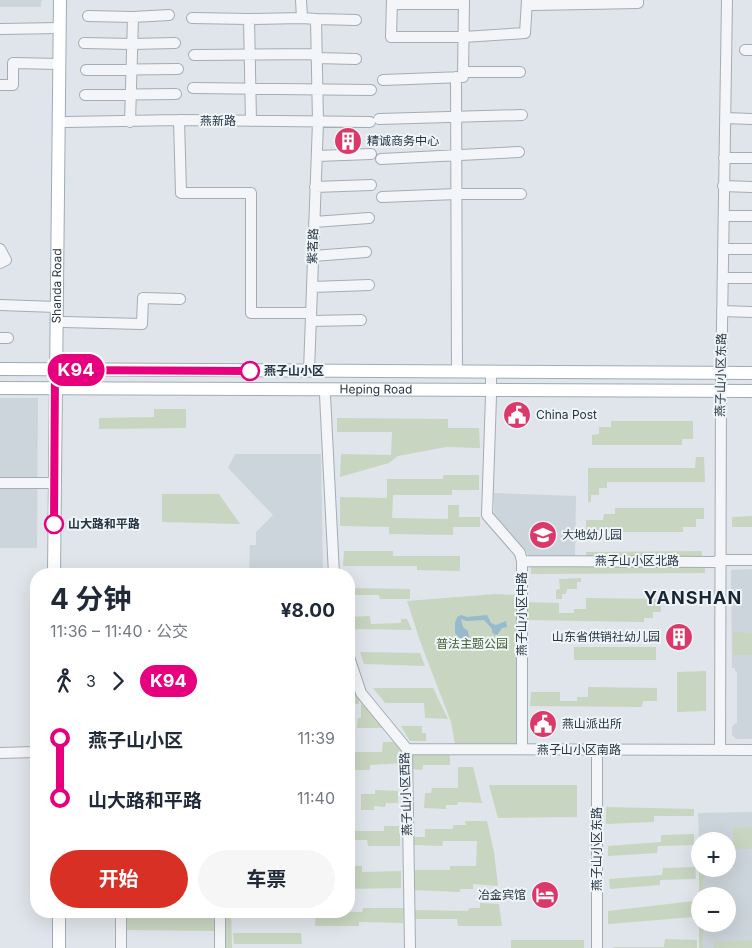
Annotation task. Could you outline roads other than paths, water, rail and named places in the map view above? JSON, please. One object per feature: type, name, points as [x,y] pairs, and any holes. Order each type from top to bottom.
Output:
[{"type":"main road","name":"Shanda Road","points":[[60,0],[56,307],[60,388],[62,568]]},
{"type":"main road","name":"Shanda Road","points":[[59,370],[64,322],[67,0]]},
{"type":"main road","name":"Heping Road","points":[[0,369],[752,373]]},
{"type":"main road","name":"Heping Road","points":[[0,388],[752,391]]},
{"type":"main road","name":"Shanda Road","points":[[54,568],[55,483],[60,388]]},
{"type":"main road","points":[[51,948],[52,918]]},
{"type":"main road","points":[[59,948],[60,918]]},
{"type":"street","points":[[301,0],[302,18]]},
{"type":"street","points":[[457,372],[456,117],[464,37],[464,2],[392,2],[391,37],[464,37],[525,33],[527,0]]},
{"type":"street","points":[[533,0],[533,5],[638,3],[638,0]]},
{"type":"street","name":"燕子山小区东路","points":[[720,750],[720,391],[727,0]]},
{"type":"street","points":[[88,16],[133,17],[169,15]]},
{"type":"street","points":[[130,122],[133,17]]},
{"type":"street","points":[[192,18],[356,20]]},
{"type":"street","points":[[249,19],[251,121]]},
{"type":"street","name":"紫茗路","points":[[310,371],[318,122],[316,19]]},
{"type":"street","points":[[0,29],[60,28]]},
{"type":"street","points":[[84,43],[175,43]]},
{"type":"street","points":[[194,55],[316,56],[356,59]]},
{"type":"street","points":[[0,85],[13,85],[14,64],[60,64]]},
{"type":"street","points":[[86,70],[178,69]]},
{"type":"street","points":[[383,80],[520,72]]},
{"type":"street","points":[[193,88],[371,90]]},
{"type":"street","points":[[85,95],[176,94]]},
{"type":"street","name":"燕新路","points":[[66,122],[179,120],[318,122],[522,115]]},
{"type":"street","points":[[725,118],[752,119]]},
{"type":"street","points":[[179,120],[181,193],[251,193],[251,313],[361,320]]},
{"type":"street","points":[[382,159],[519,152]]},
{"type":"street","points":[[316,156],[371,154]]},
{"type":"street","points":[[724,158],[752,158]]},
{"type":"street","points":[[316,187],[371,185]]},
{"type":"street","points":[[724,186],[752,187]]},
{"type":"street","points":[[382,197],[521,194]]},
{"type":"street","points":[[724,216],[752,216]]},
{"type":"street","points":[[314,222],[369,218]]},
{"type":"street","points":[[0,249],[6,260],[0,263]]},
{"type":"street","points":[[723,249],[752,250]]},
{"type":"street","points":[[313,256],[366,252]]},
{"type":"street","points":[[723,278],[752,278]]},
{"type":"street","points":[[312,286],[369,285]]},
{"type":"street","points":[[64,322],[142,324],[143,298],[180,299]]},
{"type":"street","points":[[0,304],[56,307]]},
{"type":"street","points":[[722,311],[752,312]]},
{"type":"street","name":"燕子山小区中路","points":[[490,372],[487,515],[520,553],[522,561],[522,749]]},
{"type":"street","points":[[324,389],[334,568]]},
{"type":"street","points":[[0,483],[55,483]]},
{"type":"street","name":"燕子山小区北路","points":[[522,561],[714,562],[720,560],[752,560]]},
{"type":"street","name":"燕子山小区西路","points":[[355,676],[361,693],[407,749],[410,948]]},
{"type":"street","name":"燕子山小区南路","points":[[407,749],[752,750]]},
{"type":"street","name":"燕子山小区东路","points":[[597,750],[597,948]]},
{"type":"street","points":[[0,753],[30,752]]},
{"type":"street","points":[[120,948],[121,918]]},
{"type":"street","points":[[220,918],[220,948]]},
{"type":"water","points":[[461,615],[467,617],[487,615],[491,623],[496,625],[506,621],[507,627],[502,628],[495,635],[484,620],[466,621],[461,619],[463,627],[468,631],[469,638],[462,641],[455,633],[457,617]]},
{"type":"place","name":"精诚商务中心","points":[[348,141]]},
{"type":"place","name":"燕子山小区","points":[[250,371]]},
{"type":"place","name":"China Post","points":[[517,415]]},
{"type":"place","name":"山大路和平路","points":[[54,524]]},
{"type":"place","name":"大地幼儿园","points":[[543,535]]},
{"type":"place","name":"山东省供销社幼儿园","points":[[679,637]]},
{"type":"place","name":"燕山派出所","points":[[543,724]]},
{"type":"place","name":"冶金宾馆","points":[[545,895]]},
{"type":"district","name":"YANSHAN","points":[[693,598]]},
{"type":"park label","name":"普法主题公园","points":[[472,644]]}]
